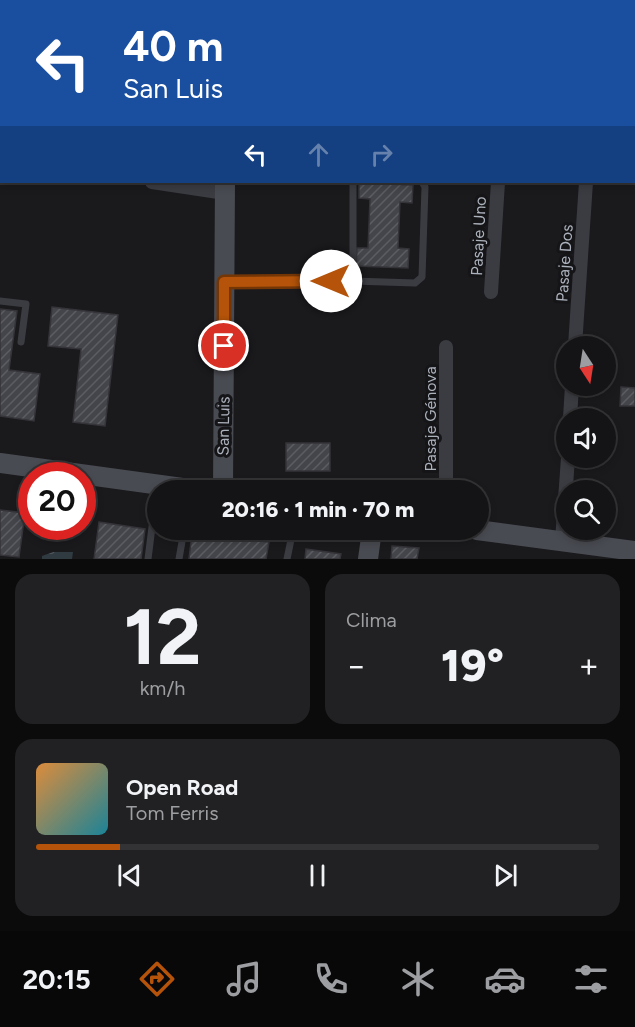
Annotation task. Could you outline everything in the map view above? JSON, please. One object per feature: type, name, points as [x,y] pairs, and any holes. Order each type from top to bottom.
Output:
[{"type":"main road","name":"San Luis","points":[[223,480],[225,187]]},
{"type":"main road","points":[[0,463],[147,483]]},
{"type":"main road","points":[[489,532],[635,551]]},
{"type":"main road","points":[[368,559],[371,540]]},
{"type":"street","points":[[167,183],[225,187]]},
{"type":"street","name":"Pasaje Uno","points":[[491,292],[498,183]]},
{"type":"street","name":"Pasaje Dos","points":[[576,336],[586,183]]},
{"type":"street","name":"Pasaje Génova","points":[[446,347],[446,480]]},
{"type":"street","points":[[562,541],[567,468]]},
{"type":"lane","points":[[353,183],[353,281]]},
{"type":"lane","points":[[224,282],[415,283],[422,277],[425,187],[423,183]]},
{"type":"lane","points":[[0,301],[26,304],[21,342]]},
{"type":"lane","points":[[148,559],[151,540]]},
{"type":"lane","points":[[179,559],[182,540]]},
{"type":"lane","points":[[287,559],[291,540]]},
{"type":"water","points":[[53,552],[73,552],[72,559],[42,559],[42,556]]},
{"type":"building","points":[[359,183],[413,185],[412,203],[400,202],[398,248],[409,249],[408,268],[356,266],[357,248],[368,248],[370,199],[359,198]]},
{"type":"building","points":[[52,307],[118,315],[105,426],[73,422],[81,349],[48,346]]},
{"type":"building","points":[[0,309],[17,311],[9,370],[40,374],[34,421],[0,416]]},
{"type":"building","points":[[621,387],[635,388],[635,406],[620,406]]},
{"type":"building","points":[[286,443],[330,443],[330,471],[286,471]]},
{"type":"building","points":[[0,510],[18,512],[18,540],[21,540],[19,557],[0,555]]},
{"type":"building","points":[[99,522],[145,529],[141,559],[94,559]]},
{"type":"building","points":[[191,540],[269,542],[266,559],[189,559]]},
{"type":"building","points":[[392,546],[419,548],[417,559],[391,559]]},
{"type":"building","points":[[306,549],[341,554],[340,559],[305,559]]},
{"type":"route","points":[[224,346],[224,282],[331,281]]}]
